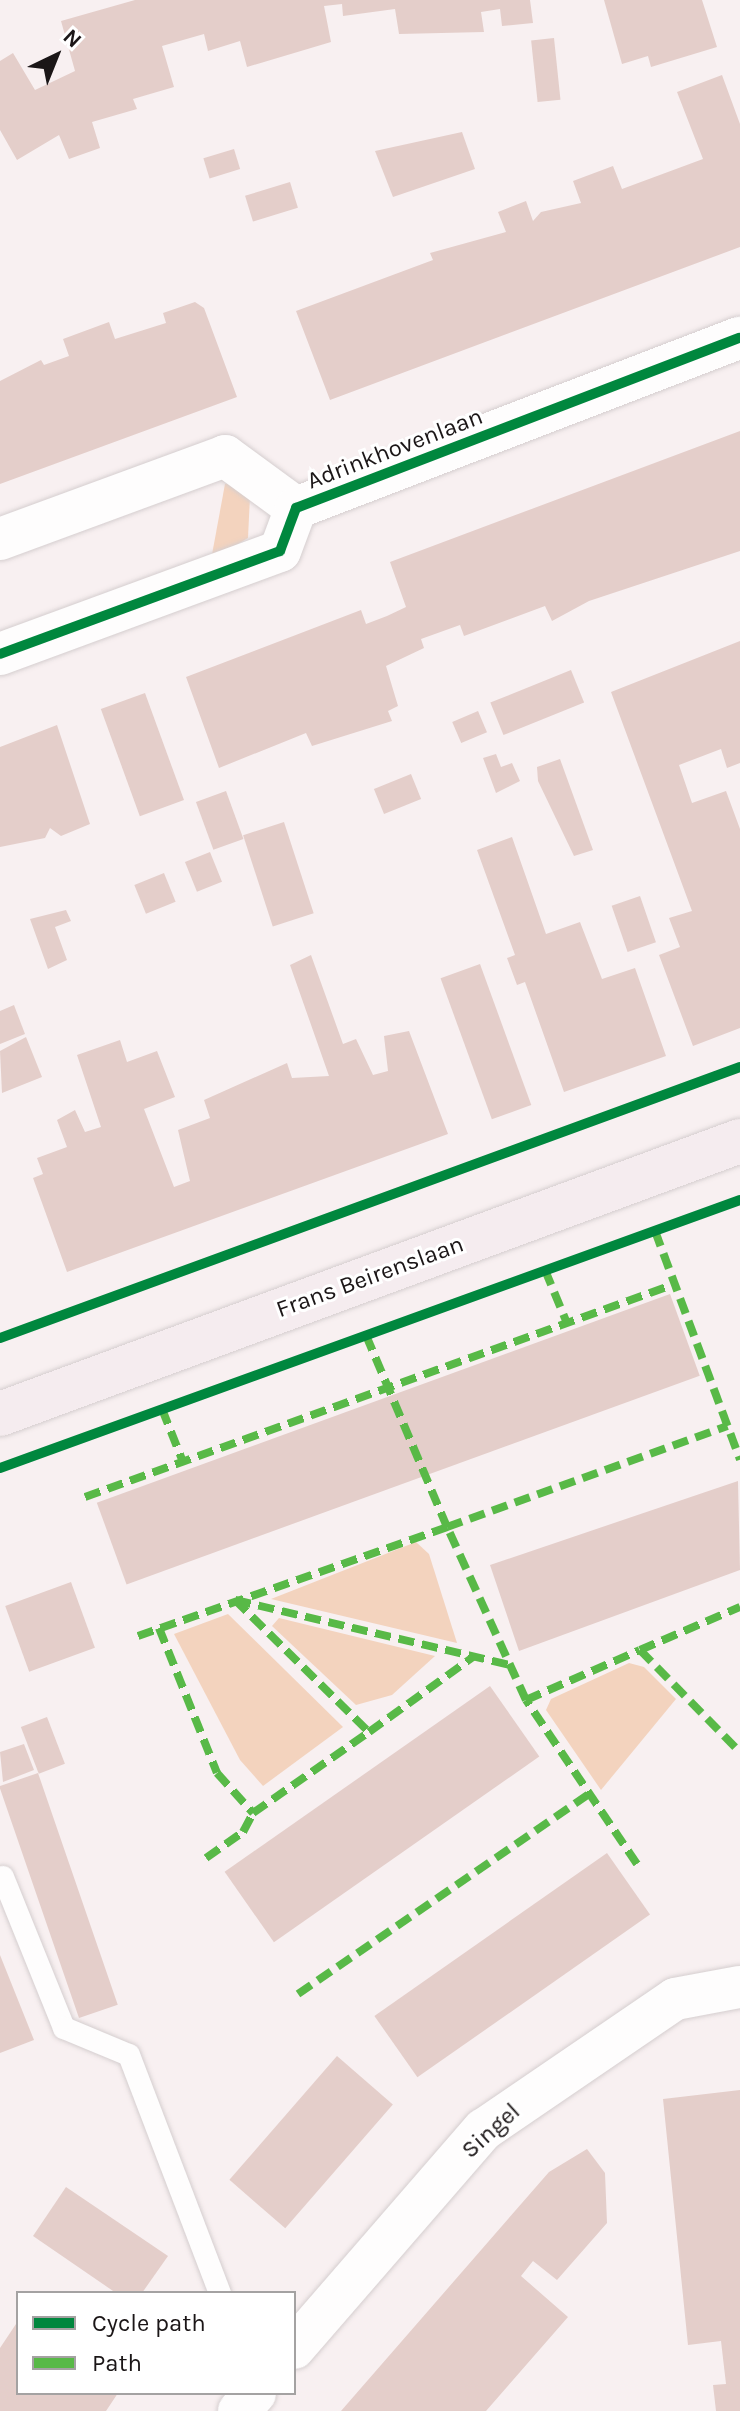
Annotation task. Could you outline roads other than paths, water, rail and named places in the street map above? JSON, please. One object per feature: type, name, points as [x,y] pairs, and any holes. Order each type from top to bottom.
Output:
[{"type":"main road","name":"Frans Beirenslaan","points":[[0,1414],[740,1141]]},
{"type":"street","name":"Adrinkhovenlaan","points":[[0,654],[280,551],[296,508],[740,338]]},
{"type":"street","name":"Adrinkhovenlaan","points":[[0,539],[225,456],[296,508]]},
{"type":"street","name":"Singel","points":[[296,2346],[483,2130],[675,1999],[740,1987]]},
{"type":"street","points":[[239,2411],[253,2395]]},
{"type":"lane","points":[[3,1877],[64,2028],[129,2055],[219,2291]]}]
